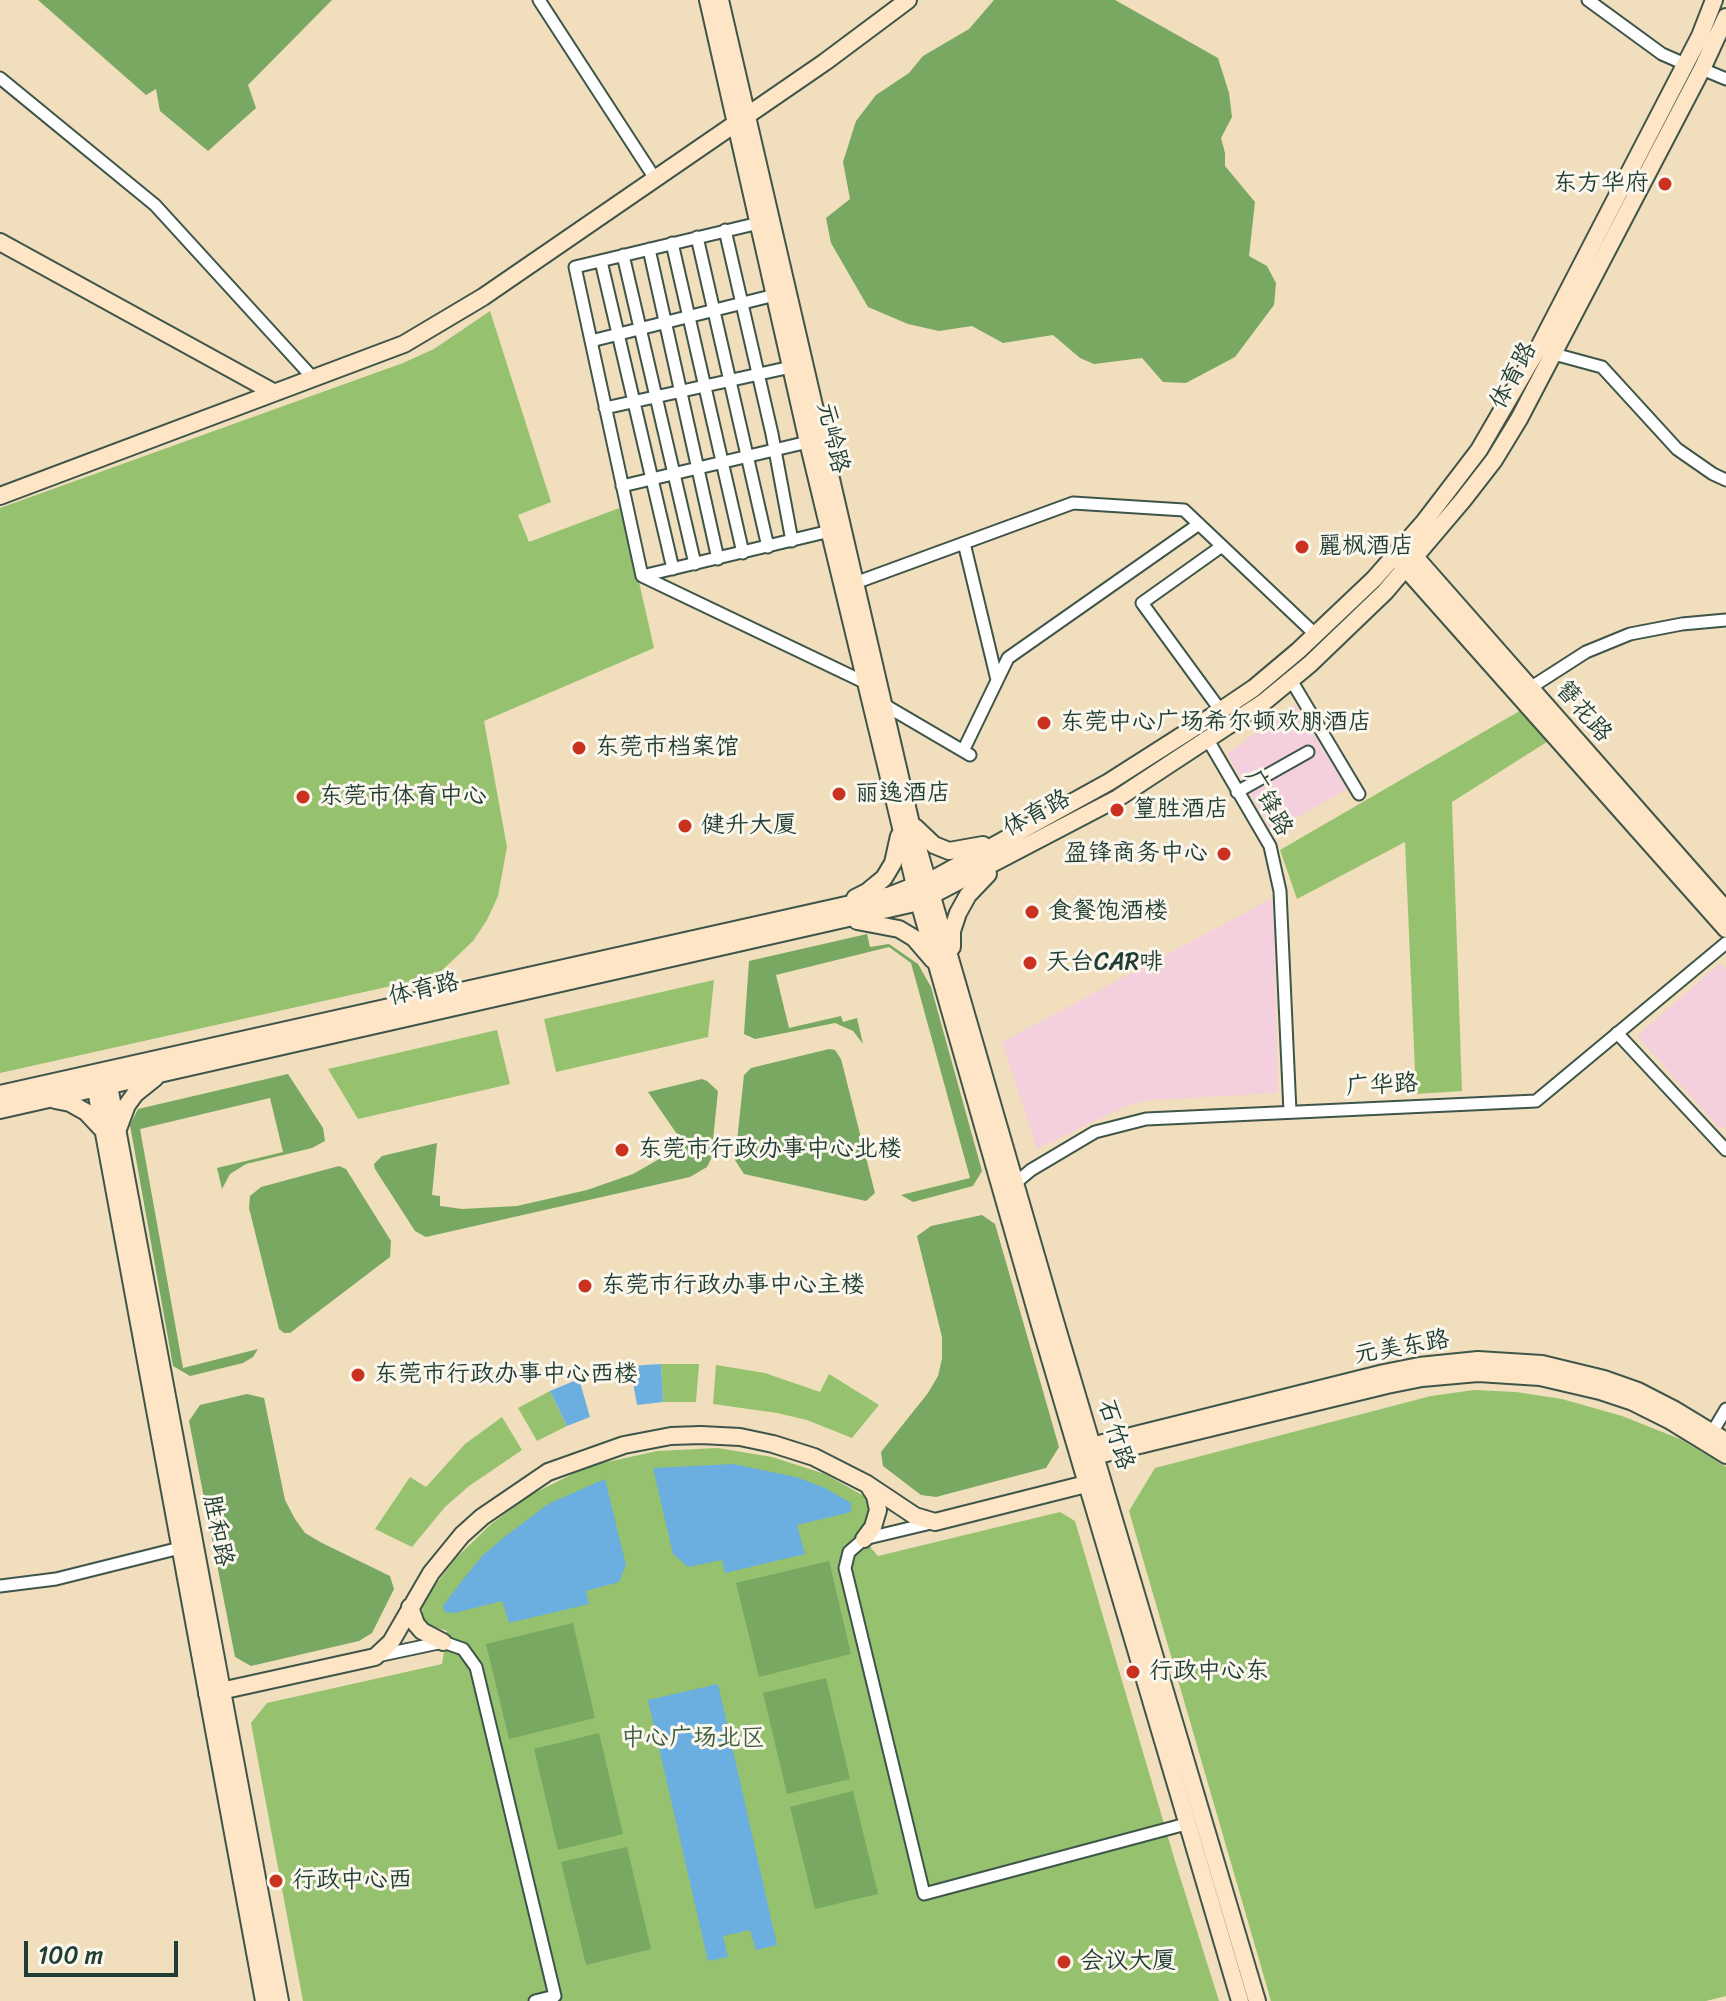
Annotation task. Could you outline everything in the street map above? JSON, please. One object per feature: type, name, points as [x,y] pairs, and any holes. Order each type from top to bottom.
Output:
[{"type":"street","points":[[539,0],[654,177]]},
{"type":"street","name":"元岭路","points":[[708,0],[741,118],[855,583],[883,704],[906,825]]},
{"type":"street","name":"元岭路","points":[[720,0],[759,223],[808,442],[866,683],[924,891]]},
{"type":"street","points":[[0,496],[404,344],[483,297],[825,62],[908,0]]},
{"type":"street","points":[[1588,0],[1662,54],[1685,64]]},
{"type":"street","name":"体育路","points":[[0,1094],[168,1072],[924,891],[1007,847],[1118,798],[1264,702],[1291,680],[1349,628],[1405,557],[1504,411],[1685,64],[1714,0]]},
{"type":"street","name":"体育路","points":[[1007,847],[1254,688],[1405,557],[1494,460],[1554,354],[1726,17]]},
{"type":"street","points":[[1702,69],[1726,79]]},
{"type":"street","points":[[0,78],[155,205],[313,378]]},
{"type":"street","points":[[642,576],[575,267],[759,223]]},
{"type":"street","points":[[725,230],[775,450],[792,541]]},
{"type":"street","points":[[697,237],[768,547]]},
{"type":"street","points":[[0,242],[273,392]]},
{"type":"street","points":[[672,243],[743,553]]},
{"type":"street","points":[[649,249],[718,559]]},
{"type":"street","points":[[623,255],[695,564]]},
{"type":"street","points":[[601,261],[673,569]]},
{"type":"street","points":[[591,341],[775,295]]},
{"type":"street","points":[[1554,354],[1602,367],[1677,449],[1726,480]]},
{"type":"street","points":[[605,408],[791,367]]},
{"type":"street","points":[[622,486],[808,442]]},
{"type":"street","points":[[855,583],[1073,503],[1184,510],[1316,635]]},
{"type":"street","points":[[883,704],[966,753],[1008,658],[1199,524]]},
{"type":"street","points":[[642,576],[830,531]]},
{"type":"street","points":[[964,543],[997,680]]},
{"type":"street","points":[[1221,711],[1142,603],[1222,546]]},
{"type":"street","name":"簪花路","points":[[1405,557],[1530,688],[1726,910]]},
{"type":"street","name":"簪花路","points":[[1405,557],[1726,929]]},
{"type":"street","points":[[642,576],[866,683]]},
{"type":"street","points":[[1530,688],[1586,652],[1630,634],[1726,620]]},
{"type":"street","points":[[1291,680],[1359,794]]},
{"type":"street","name":"广锋路","points":[[1208,740],[1270,846],[1280,891],[1290,1112]]},
{"type":"street","points":[[1237,792],[1308,752]]},
{"type":"street","points":[[842,912],[884,878],[906,825],[934,845],[949,851],[1007,847]]},
{"type":"street","points":[[842,912],[899,929],[945,964],[952,931],[968,895],[1007,847]]},
{"type":"street","name":"石竹路","points":[[924,891],[1086,1452],[1257,2001]]},
{"type":"street","name":"体育路","points":[[0,1110],[41,1100],[101,1079],[842,912]]},
{"type":"street","name":"广华路","points":[[1009,1187],[1031,1170],[1095,1132],[1146,1119],[1536,1101],[1726,943]]},
{"type":"street","points":[[1617,1033],[1726,1150]]},
{"type":"street","points":[[41,1100],[60,1101],[78,1107],[110,1132],[144,1084],[168,1072]]},
{"type":"street","name":"胜和路","points":[[101,1079],[180,1548],[280,2001]]},
{"type":"street","name":"胜和路","points":[[110,1132],[214,1692],[264,2001]]},
{"type":"street","name":"元美东路","points":[[1086,1452],[1384,1373],[1478,1360],[1542,1364],[1604,1379],[1638,1391],[1720,1442]]},
{"type":"street","points":[[1720,1442],[1726,1409]]},
{"type":"street","points":[[375,1657],[391,1642],[446,1553],[482,1517],[548,1472],[612,1448],[671,1436],[740,1437],[814,1457],[867,1484],[915,1516],[935,1522]]},
{"type":"street","points":[[864,1539],[1095,1482]]},
{"type":"street","name":"石竹路","points":[[1095,1482],[1186,1824],[1240,2001]]},
{"type":"street","points":[[867,1484],[875,1496],[878,1510],[873,1527],[849,1552],[846,1577],[924,1894],[1186,1824]]},
{"type":"street","points":[[0,1586],[56,1579],[180,1548]]},
{"type":"street","points":[[410,1607],[422,1631],[463,1649],[476,1667],[555,1996],[535,2001]]},
{"type":"street","points":[[214,1692],[443,1642]]},
{"type":"shaded area","points":[[1295,704],[1347,789],[1272,832],[1227,754]]},
{"type":"shaded area","points":[[1273,898],[1278,1093],[1150,1100],[1126,1106],[1037,1149],[1002,1042]]},
{"type":"shaded area","points":[[1720,963],[1726,970],[1726,1125],[1721,1130],[1637,1036]]},
{"type":"green space","points":[[38,0],[332,0],[248,85],[256,108],[208,151],[160,111],[156,89],[146,95]]},
{"type":"green space","points":[[994,0],[1115,0],[1218,58],[1229,93],[1232,117],[1221,138],[1225,166],[1255,202],[1249,256],[1267,266],[1276,283],[1274,305],[1235,357],[1186,383],[1163,382],[1142,358],[1094,364],[1080,358],[1053,335],[1003,343],[972,326],[939,331],[908,324],[868,307],[831,243],[826,218],[850,199],[843,162],[856,121],[876,95],[909,73],[923,56],[969,29]]},
{"type":"green space","name":"东莞市体育中心","points":[[490,311],[551,502],[518,515],[529,542],[622,507],[654,648],[484,721],[507,847],[498,896],[487,920],[473,941],[436,976],[0,1073],[0,508],[403,363],[434,349]]},
{"type":"green space","points":[[1523,709],[1550,740],[1452,802],[1462,1091],[1416,1094],[1405,842],[1297,899],[1280,850]]},
{"type":"green space","points":[[867,934],[870,947],[889,944],[918,964],[931,987],[982,1171],[973,1186],[913,1202],[901,1195],[970,1178],[911,963],[889,947],[776,975],[789,1028],[841,1016],[843,1022],[857,1018],[863,1044],[853,1031],[835,1023],[755,1039],[744,1034],[749,961]]},
{"type":"green space","points":[[714,980],[708,1037],[556,1072],[544,1019]]},
{"type":"green space","points":[[497,1030],[510,1084],[358,1119],[328,1069]]},
{"type":"green space","points":[[835,1050],[841,1059],[875,1193],[866,1201],[744,1174],[735,1160],[744,1075],[751,1068]]},
{"type":"green space","points":[[288,1074],[323,1128],[325,1141],[312,1148],[246,1164],[230,1174],[222,1189],[217,1168],[283,1152],[270,1098],[140,1129],[183,1368],[258,1349],[253,1357],[243,1363],[190,1376],[173,1366],[130,1125],[138,1109]]},
{"type":"green space","points":[[702,1079],[718,1091],[711,1159],[707,1167],[690,1177],[426,1237],[415,1231],[375,1169],[374,1164],[382,1156],[437,1143],[432,1195],[440,1196],[440,1206],[462,1209],[517,1206],[587,1190],[633,1174],[675,1150],[672,1142],[679,1137],[648,1092]]},
{"type":"green space","points":[[339,1166],[346,1169],[391,1241],[390,1257],[290,1333],[284,1333],[279,1329],[249,1208],[250,1196],[261,1187]]},
{"type":"green space","points":[[982,1215],[995,1224],[1059,1447],[1046,1468],[936,1497],[921,1495],[883,1466],[881,1452],[928,1393],[938,1376],[942,1359],[942,1337],[917,1236],[931,1226]]},
{"type":"green space","points":[[661,1364],[699,1364],[696,1402],[663,1402]]},
{"type":"green space","points":[[716,1365],[765,1373],[820,1392],[829,1374],[879,1405],[852,1438],[807,1420],[713,1404]]},
{"type":"green space","points":[[1474,1390],[1562,1399],[1622,1416],[1680,1439],[1726,1467],[1726,1996],[1706,2001],[1271,2001],[1129,1511],[1155,1468],[1431,1396]]},
{"type":"green space","points":[[550,1391],[567,1426],[537,1441],[518,1408]]},
{"type":"green space","points":[[247,1394],[264,1398],[285,1500],[305,1533],[390,1576],[394,1589],[372,1633],[359,1641],[251,1666],[235,1657],[189,1421],[200,1405]]},
{"type":"green space","points":[[502,1417],[522,1450],[469,1486],[445,1507],[412,1547],[375,1529],[410,1477],[426,1487],[465,1444]]},
{"type":"green space","name":"中心广场北区","points":[[718,1448],[772,1457],[825,1474],[864,1496],[870,1504],[870,1519],[857,1532],[878,1556],[1060,1512],[1075,1521],[1219,2001],[303,2001],[251,1723],[267,1703],[442,1664],[447,1631],[427,1624],[423,1617],[422,1607],[427,1596],[455,1559],[490,1525],[530,1495],[589,1466],[657,1451]]},
{"type":"green space","points":[[829,1561],[851,1654],[759,1677],[736,1583]]},
{"type":"green space","points":[[573,1623],[595,1718],[509,1739],[486,1644]]},
{"type":"green space","points":[[826,1678],[850,1779],[787,1794],[763,1693]]},
{"type":"green space","points":[[599,1733],[623,1834],[558,1850],[534,1749]]},
{"type":"green space","points":[[853,1791],[878,1894],[815,1909],[790,1807]]},
{"type":"green space","points":[[627,1847],[651,1949],[586,1965],[561,1862]]},
{"type":"water","points":[[661,1364],[663,1402],[637,1405],[630,1366]]},
{"type":"water","points":[[579,1379],[590,1417],[567,1426],[550,1391]]},
{"type":"water","points":[[733,1464],[796,1477],[823,1487],[851,1503],[851,1512],[797,1525],[805,1554],[725,1573],[722,1560],[688,1567],[673,1554],[653,1468]]},
{"type":"water","points":[[605,1479],[626,1565],[619,1582],[586,1591],[589,1604],[509,1623],[502,1601],[454,1613],[445,1612],[443,1606],[461,1582],[482,1556],[502,1539],[548,1504]]},
{"type":"water","points":[[718,1684],[777,1945],[756,1950],[750,1930],[723,1936],[728,1957],[708,1961],[648,1700]]},
{"type":"place","name":"东方华府","points":[[1665,184]]},
{"type":"place","name":"麗枫酒店","points":[[1302,547]]},
{"type":"place","name":"东莞中心广场希尔顿欢朋酒店","points":[[1044,723]]},
{"type":"place","name":"东莞市档案馆","points":[[579,748]]},
{"type":"place","name":"丽逸酒店","points":[[839,794]]},
{"type":"place","name":"东莞市体育中心","points":[[303,797]]},
{"type":"place","name":"篁胜酒店","points":[[1117,810]]},
{"type":"place","name":"健升大厦","points":[[685,826]]},
{"type":"place","name":"盈锋商务中心","points":[[1224,854]]},
{"type":"place","name":"食餐饱酒楼","points":[[1032,912]]},
{"type":"place","name":"天台CAR啡","points":[[1030,963]]},
{"type":"place","name":"东莞市行政办事中心北楼","points":[[622,1150]]},
{"type":"place","name":"东莞市行政办事中心主楼","points":[[585,1286]]},
{"type":"place","name":"东莞市行政办事中心西楼","points":[[358,1375]]},
{"type":"place","name":"行政中心东","points":[[1133,1672]]},
{"type":"place","name":"行政中心西","points":[[276,1881]]},
{"type":"place","name":"会议大厦","points":[[1064,1962]]}]
